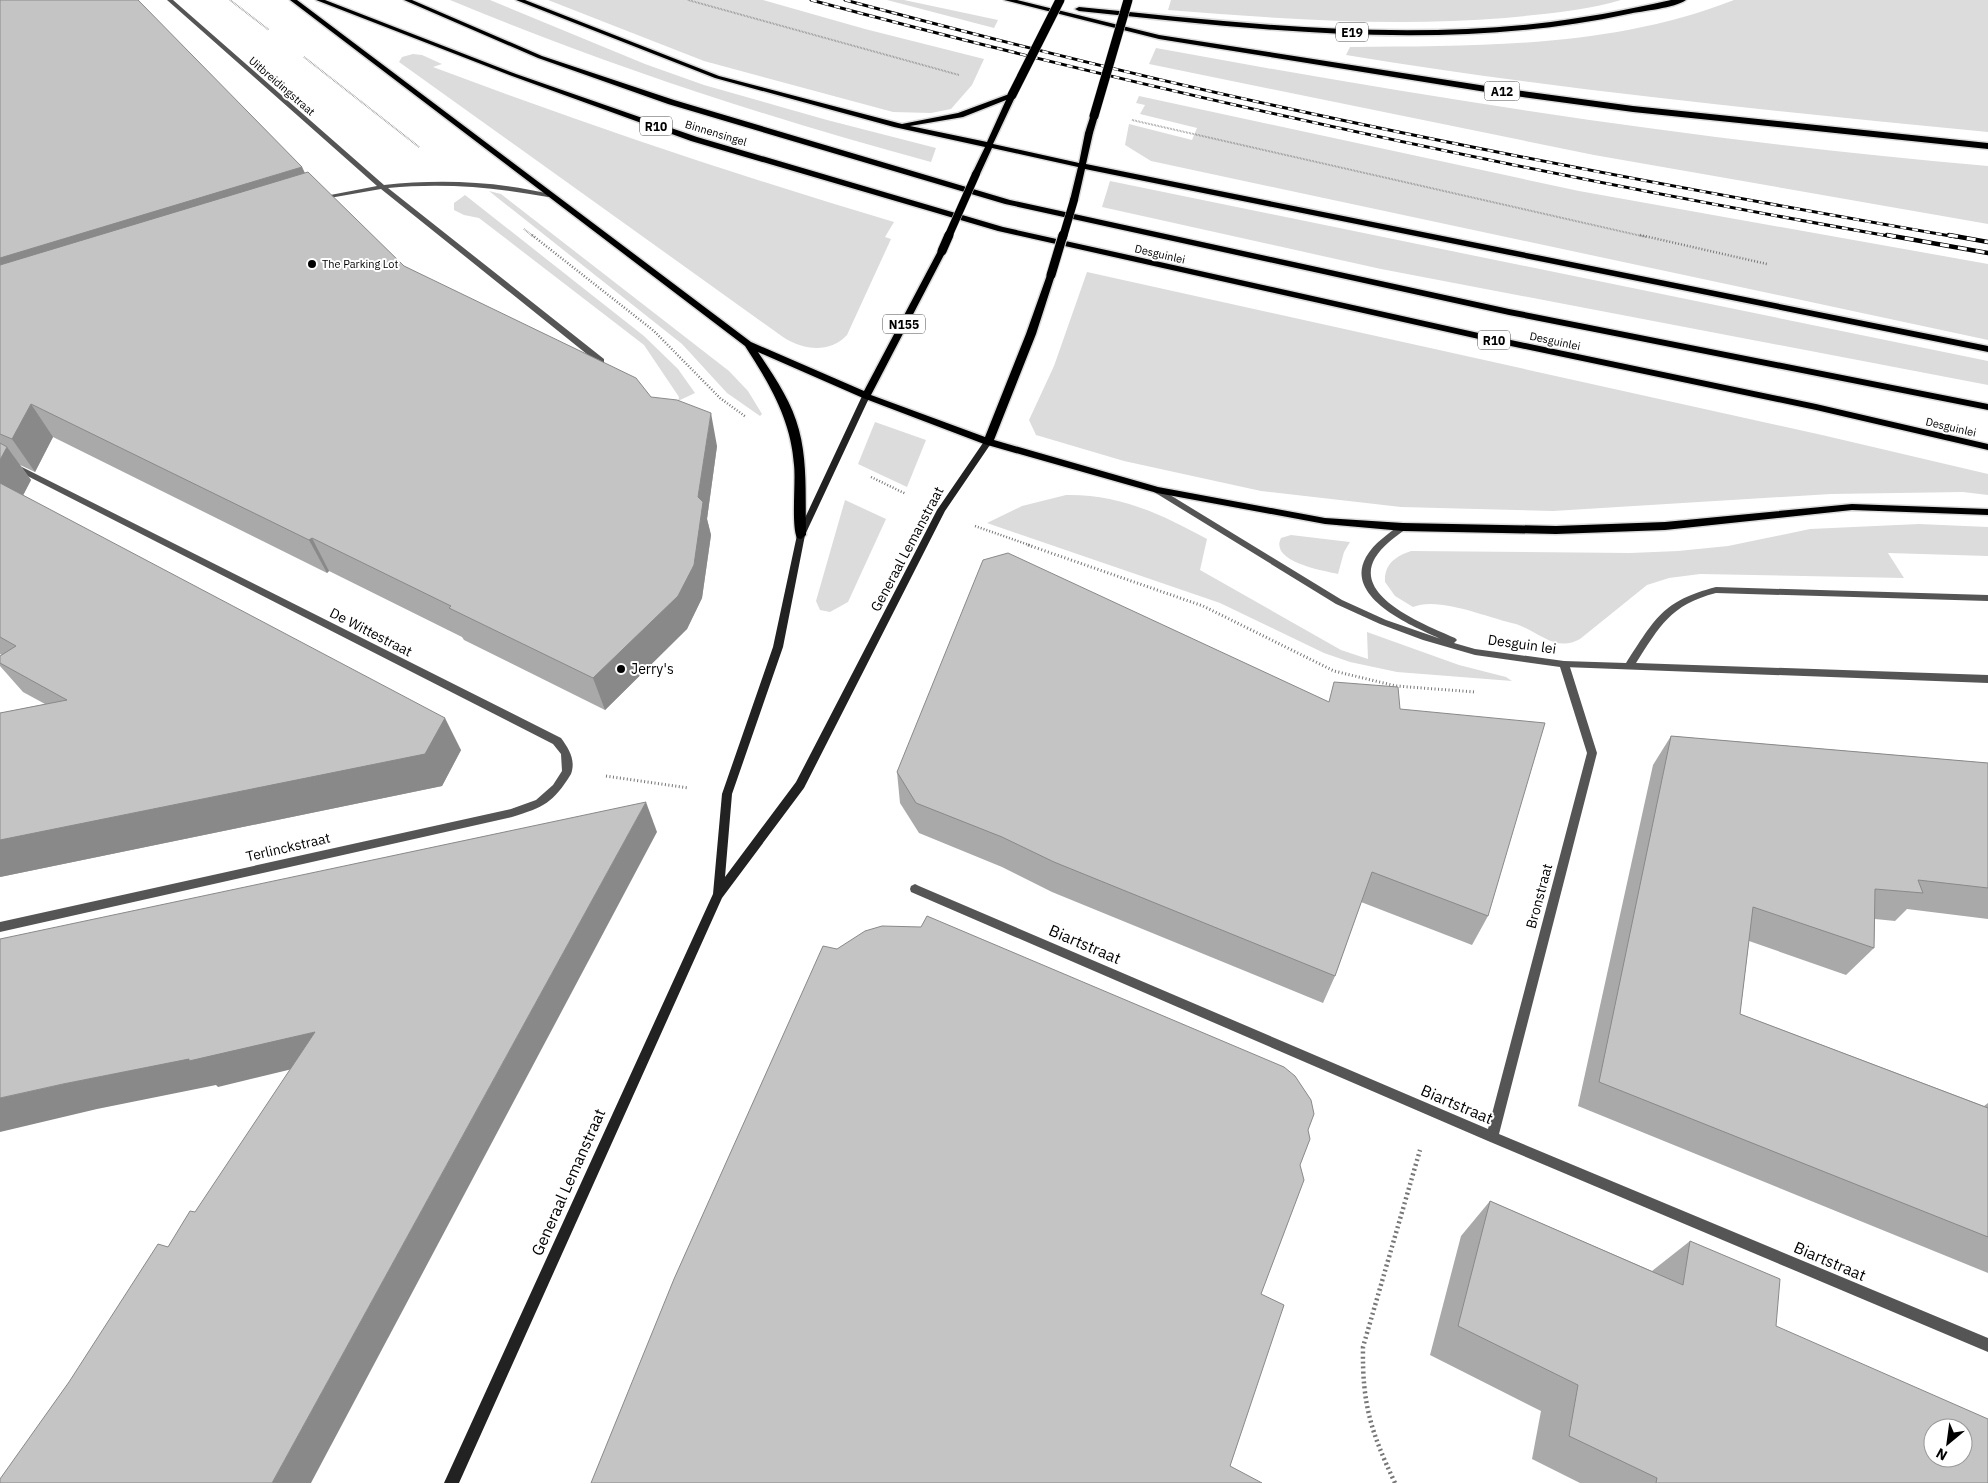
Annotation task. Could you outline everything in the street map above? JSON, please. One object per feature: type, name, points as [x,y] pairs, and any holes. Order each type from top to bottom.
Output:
[{"type":"highway","points":[[1008,0],[1020,3]]},
{"type":"highway","points":[[1012,95],[1060,0]]},
{"type":"highway","points":[[1089,134],[1128,0]]},
{"type":"highway","name":"E19","points":[[1020,3],[1274,28],[1372,32],[1463,32],[1552,26],[1631,13],[1682,0]]},
{"type":"highway","name":"A12","points":[[1020,3],[1160,37],[1476,88],[1633,109],[1988,146]]},
{"type":"main road","points":[[293,0],[548,195],[748,344],[866,396],[988,442],[1157,490],[1325,521],[1403,527],[1556,530],[1665,526],[1852,506],[1988,512]]},
{"type":"main road","name":"Binnensingel","points":[[318,0],[505,72],[694,139],[1001,229]]},
{"type":"main road","name":"Binnensingel","points":[[407,0],[540,57],[671,102],[1008,202]]},
{"type":"main road","points":[[519,0],[717,77],[897,125],[1083,166],[1988,349]]},
{"type":"main road","points":[[897,125],[953,117],[1012,95]]},
{"type":"main road","name":"Generaal Lemanstraat","points":[[718,895],[727,794],[778,647],[801,535],[866,396],[942,251],[1012,95]]},
{"type":"main road","name":"Generaal Lemanstraat","points":[[450,1483],[718,895],[800,785],[941,510],[988,442],[1031,334],[1051,275],[1074,200],[1089,134]]},
{"type":"main road","name":"Desguinlei","points":[[1008,202],[1509,312],[1988,407]]},
{"type":"main road","name":"Desguinlei","points":[[1001,229],[1472,335],[1816,407],[1988,447]]},
{"type":"main road","points":[[748,344],[783,402],[797,443],[801,535]]},
{"type":"street","name":"Uitbreidingstraat","points":[[170,0],[381,186],[601,361]]},
{"type":"street","points":[[308,202],[343,192],[381,186],[467,185],[504,187],[548,195]]},
{"type":"street","name":"De Wittestraat","points":[[0,459],[557,741],[566,753],[567,771]]},
{"type":"street","points":[[1157,490],[1339,602],[1426,638],[1475,652]]},
{"type":"street","points":[[1403,527],[1379,547],[1368,562],[1367,581],[1376,598],[1398,614],[1475,652]]},
{"type":"street","points":[[1629,666],[1666,611],[1680,601],[1709,591],[1988,598]]},
{"type":"street","name":"Desguin lei","points":[[1475,652],[1564,664],[1988,679]]},
{"type":"street","name":"Bronstraat","points":[[1492,1137],[1592,753],[1564,664]]},
{"type":"street","name":"Terlinckstraat","points":[[0,927],[512,813],[540,803],[557,788],[567,771]]},
{"type":"street","name":"Biartstraat","points":[[915,889],[1492,1137],[1988,1345]]},
{"type":"path","points":[[688,0],[967,77]]},
{"type":"path","points":[[1131,120],[1770,264]]},
{"type":"path","points":[[567,771],[727,794]]},
{"type":"path","points":[[1395,1483],[1380,1450],[1368,1414],[1362,1379],[1363,1347],[1432,1111]]},
{"type":"shaded area","points":[[450,0],[490,0],[645,64],[704,85],[827,120],[936,148],[931,162],[748,109],[568,47]]},
{"type":"shaded area","points":[[548,0],[763,0],[865,29],[984,59],[972,85],[951,109],[931,113],[893,112],[704,61]]},
{"type":"shaded area","points":[[887,0],[904,0],[998,20],[994,28]]},
{"type":"shaded area","points":[[1171,0],[1621,0],[1593,7],[1505,18],[1463,21],[1378,22],[1294,19],[1168,10]]},
{"type":"shaded area","points":[[1734,0],[1988,0],[1988,132],[1747,108],[1586,89],[1346,55],[1350,47],[1496,44],[1593,36],[1688,16]]},
{"type":"shaded area","points":[[1156,48],[1363,85],[1675,132],[1779,145],[1988,166],[1988,224],[1594,155],[1149,64]]},
{"type":"shaded area","points":[[413,54],[422,55],[442,64],[433,67],[547,109],[720,168],[894,222],[885,237],[891,239],[847,335],[832,345],[816,348],[799,345],[783,337],[399,62],[402,57]]},
{"type":"shaded area","points":[[1139,96],[1579,191],[1988,264],[1988,340],[1151,161],[1125,145],[1129,124],[1192,140],[1197,128],[1140,114],[1145,105],[1136,103]]},
{"type":"shaded area","points":[[1110,181],[1988,361],[1988,385],[1381,269],[1102,207]]},
{"type":"shaded area","points":[[489,191],[501,194],[729,371],[748,391],[762,414],[760,416],[727,393],[682,344]]},
{"type":"shaded area","points":[[465,195],[644,336],[678,369],[695,393],[678,401],[679,397],[644,345],[479,218],[464,215],[454,210],[454,203]]},
{"type":"shaded area","points":[[1087,272],[1822,435],[1988,474],[1988,495],[1963,492],[1831,494],[1553,511],[1401,507],[1261,491],[1124,461],[1036,435],[1029,420],[1054,366]]},
{"type":"shaded area","points":[[875,422],[926,440],[907,487],[858,464]]},
{"type":"shaded area","points":[[1066,495],[1104,498],[1139,507],[1173,521],[1207,539],[1200,570],[1341,650],[1368,659],[1367,632],[1459,665],[1506,677],[1512,681],[1397,672],[1350,662],[1324,653],[1220,603],[987,523],[1022,506]]},
{"type":"shaded area","points":[[845,500],[886,519],[848,602],[830,612],[820,610],[816,601]]},
{"type":"shaded area","points":[[1919,524],[1988,527],[1988,556],[1888,553],[1904,578],[1700,574],[1669,578],[1647,585],[1580,639],[1563,644],[1547,639],[1516,624],[1464,609],[1436,604],[1424,604],[1413,607],[1395,596],[1385,582],[1387,570],[1392,562],[1400,555],[1411,551],[1630,553],[1678,551],[1728,546],[1810,529]]},
{"type":"shaded area","points":[[1291,535],[1350,542],[1344,552],[1338,574],[1311,568],[1290,559],[1279,546],[1281,538]]},
{"type":"building","points":[[0,0],[138,0],[302,167],[0,258]]},
{"type":"building","points":[[308,172],[404,266],[636,378],[651,397],[677,400],[711,413],[698,497],[703,502],[694,565],[678,596],[593,678],[449,608],[451,606],[312,538],[309,540],[31,404],[12,439],[0,434],[0,265]]},
{"type":"building","points":[[0,443],[7,447],[0,460]]},
{"type":"building","points":[[0,483],[445,718],[425,754],[0,840],[0,713],[67,700],[0,663],[0,656],[16,646],[0,637]]},
{"type":"building","points":[[1008,553],[1329,702],[1334,682],[1398,687],[1400,709],[1545,723],[1488,916],[1372,872],[1335,976],[1054,862],[1002,837],[916,803],[897,772],[983,560]]},
{"type":"building","points":[[1671,736],[1988,763],[1988,888],[1918,880],[1923,893],[1875,889],[1874,948],[1753,907],[1740,1014],[1988,1108],[1988,1237],[1599,1082]]},
{"type":"building","points":[[646,802],[272,1483],[0,1483],[0,1479],[69,1382],[158,1244],[168,1247],[190,1211],[195,1212],[315,1032],[189,1061],[189,1059],[0,1098],[0,939]]},
{"type":"building","points":[[927,916],[1284,1067],[1295,1076],[1311,1100],[1314,1114],[1308,1130],[1310,1139],[1300,1165],[1304,1180],[1261,1294],[1284,1305],[1230,1466],[1262,1483],[591,1483],[674,1279],[823,946],[837,949],[865,931],[882,926],[921,927]]},
{"type":"building","points":[[1490,1201],[1683,1285],[1690,1241],[1780,1279],[1776,1326],[1988,1419],[1988,1483],[1656,1483],[1657,1478],[1569,1436],[1578,1385],[1458,1326]]},
{"type":"railway","points":[[811,0],[1080,69],[1350,130],[1621,186],[1894,237]]},
{"type":"railway","points":[[845,0],[1111,68],[1357,123],[1613,175],[1956,237]]},
{"type":"railway","points":[[1887,235],[1988,253]]},
{"type":"railway","points":[[1949,235],[1988,242]]},
{"type":"place","name":"The Parking Lot","points":[[312,264]]},
{"type":"place","name":"Jerry's","points":[[621,669]]}]
